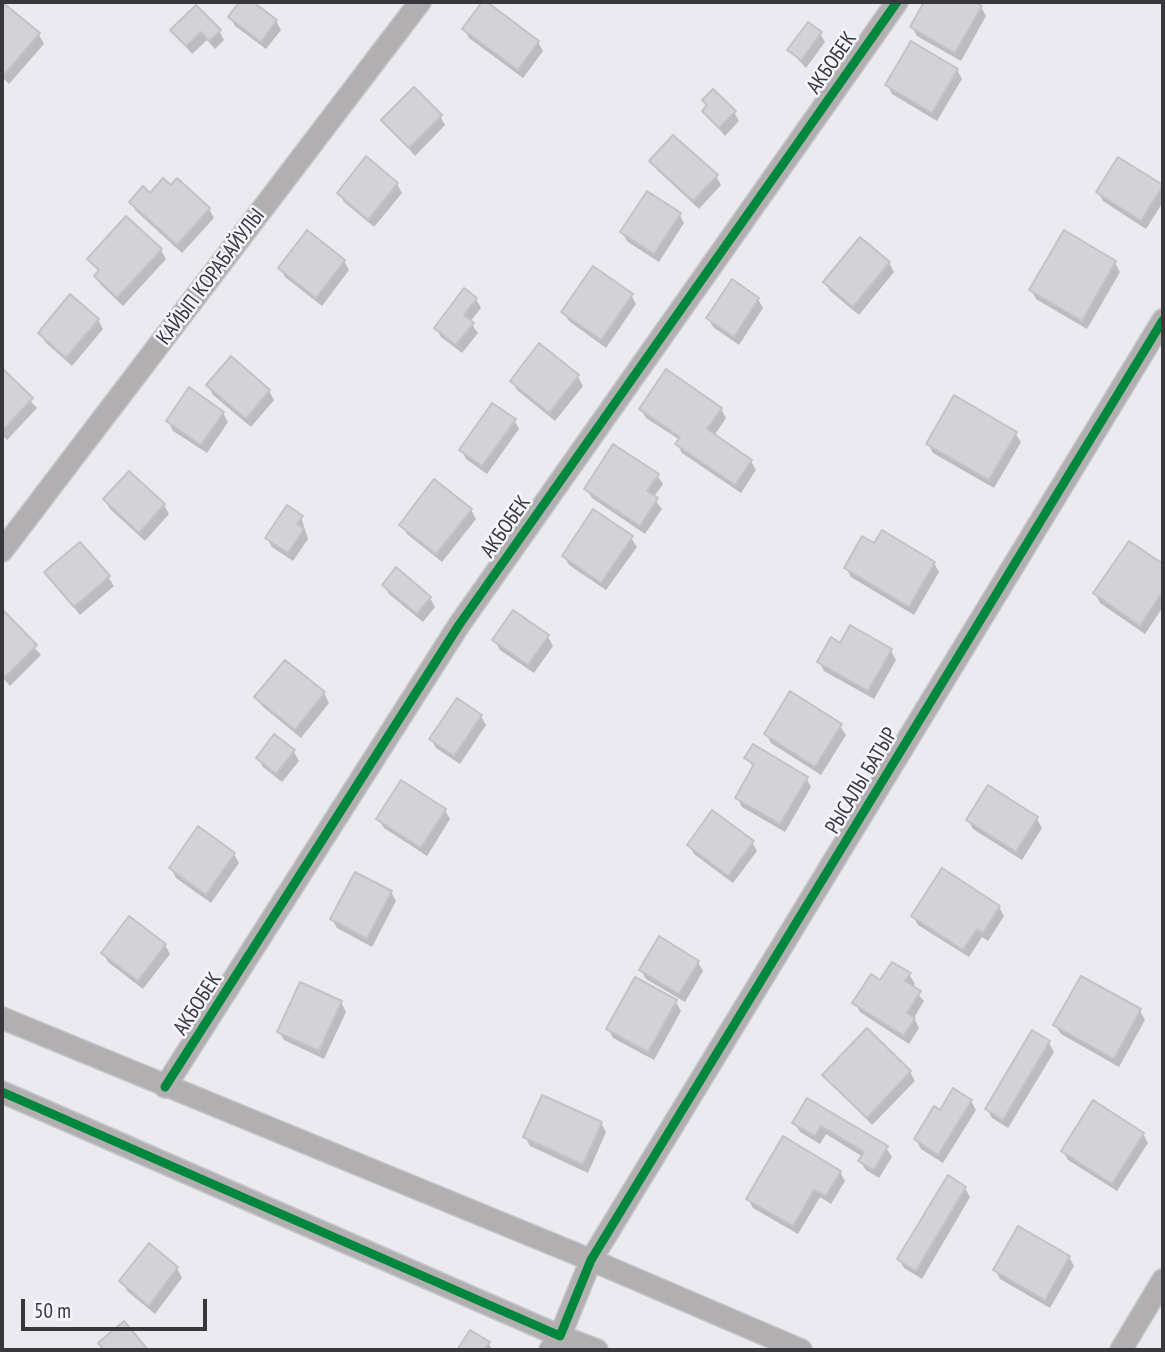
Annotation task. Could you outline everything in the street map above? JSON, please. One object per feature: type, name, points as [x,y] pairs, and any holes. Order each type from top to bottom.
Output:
[{"type":"street","name":"КАЙЫП КОРАБАЙУЛЫ","points":[[2,551],[420,2]]},
{"type":"street","name":"АКБОБЕК","points":[[165,1087],[459,625],[897,2]]},
{"type":"street","name":"РЫСАЛЫ БАТЫР","points":[[555,1343],[592,1260],[1163,320]]},
{"type":"street","points":[[2,1018],[592,1260],[801,1350]]},
{"type":"street","points":[[2,1092],[555,1343],[597,1350]]},
{"type":"street","points":[[1121,1350],[1163,1280]]},
{"type":"building","points":[[2,2],[40,33],[3,76],[2,74]]},
{"type":"building","points":[[239,2],[253,2],[277,20],[261,42],[228,17]]},
{"type":"building","points":[[482,2],[487,2],[539,41],[518,70],[462,29]]},
{"type":"building","points":[[924,2],[975,2],[982,6],[955,53],[910,27]]},
{"type":"building","points":[[196,5],[221,30],[209,41],[201,32],[186,46],[170,30]]},
{"type":"building","points":[[808,22],[822,32],[801,60],[787,50]]},
{"type":"building","points":[[911,41],[958,69],[932,113],[885,85]]},
{"type":"building","points":[[414,87],[442,115],[409,148],[381,120]]},
{"type":"building","points":[[713,89],[736,111],[719,128],[702,111],[707,105],[702,100]]},
{"type":"building","points":[[673,135],[718,175],[693,201],[649,161]]},
{"type":"building","points":[[366,156],[398,183],[368,220],[337,193]]},
{"type":"building","points":[[1118,157],[1163,185],[1141,221],[1096,192]]},
{"type":"building","points":[[163,178],[171,185],[177,178],[210,208],[177,245],[129,202],[143,186],[150,193]]},
{"type":"building","points":[[647,191],[681,213],[654,254],[620,232]]},
{"type":"building","points":[[126,216],[162,249],[117,298],[94,276],[99,270],[87,259]]},
{"type":"building","points":[[307,230],[345,260],[316,298],[278,268]]},
{"type":"building","points":[[1064,230],[1116,261],[1082,321],[1029,290]]},
{"type":"building","points":[[860,237],[890,262],[853,307],[823,282]]},
{"type":"building","points":[[593,266],[633,294],[601,340],[561,312]]},
{"type":"building","points":[[732,279],[759,298],[734,337],[706,318]]},
{"type":"building","points":[[464,288],[477,298],[464,315],[474,323],[456,345],[434,328]]},
{"type":"building","points":[[70,294],[99,319],[66,358],[38,333]]},
{"type":"building","points":[[539,343],[579,375],[549,413],[510,381]]},
{"type":"building","points":[[231,356],[270,390],[246,419],[206,385]]},
{"type":"building","points":[[2,368],[33,398],[2,431]]},
{"type":"building","points":[[666,369],[722,408],[707,429],[752,460],[735,485],[675,444],[680,437],[639,409]]},
{"type":"building","points":[[189,387],[224,412],[201,445],[166,421]]},
{"type":"building","points":[[954,395],[1017,432],[989,480],[926,444]]},
{"type":"building","points":[[492,403],[516,419],[482,466],[459,450]]},
{"type":"building","points":[[613,444],[659,474],[647,491],[658,498],[640,526],[584,489]]},
{"type":"building","points":[[129,471],[165,504],[139,533],[103,499]]},
{"type":"building","points":[[434,479],[472,509],[436,554],[399,525]]},
{"type":"building","points":[[287,505],[303,516],[297,524],[304,529],[288,553],[265,538]]},
{"type":"building","points":[[593,509],[633,536],[601,583],[562,556]]},
{"type":"building","points":[[882,530],[935,562],[909,607],[844,568],[862,536],[874,543]]},
{"type":"building","points":[[1129,541],[1163,564],[1163,591],[1140,626],[1093,593]]},
{"type":"building","points":[[80,542],[110,576],[74,607],[44,572]]},
{"type":"building","points":[[396,567],[431,597],[417,614],[382,585]]},
{"type":"building","points":[[2,609],[37,645],[4,678],[2,676]]},
{"type":"building","points":[[513,610],[549,635],[528,665],[492,640]]},
{"type":"building","points":[[850,625],[892,649],[868,691],[817,662],[831,637],[840,643]]},
{"type":"building","points":[[285,660],[325,692],[295,730],[254,697]]},
{"type":"building","points":[[790,691],[842,724],[815,767],[764,734]]},
{"type":"building","points":[[457,698],[482,715],[454,756],[429,739]]},
{"type":"building","points":[[274,734],[295,750],[276,774],[256,758]]},
{"type":"building","points":[[753,744],[808,777],[780,824],[735,798],[754,764],[744,758]]},
{"type":"building","points":[[401,780],[446,809],[421,848],[376,819]]},
{"type":"building","points":[[988,785],[1038,817],[1016,852],[966,820]]},
{"type":"building","points":[[712,810],[754,841],[728,876],[687,845]]},
{"type":"building","points":[[198,826],[235,853],[206,895],[169,868]]},
{"type":"building","points":[[942,868],[1000,906],[983,933],[977,929],[963,950],[911,916]]},
{"type":"building","points":[[355,872],[392,891],[367,939],[330,919]]},
{"type":"building","points":[[129,916],[166,944],[138,981],[101,953]]},
{"type":"building","points":[[659,936],[699,961],[679,994],[639,970]]},
{"type":"building","points":[[892,962],[911,973],[905,981],[921,991],[907,1013],[915,1018],[904,1036],[852,1003],[871,974],[880,980]]},
{"type":"building","points":[[1081,976],[1141,1009],[1114,1059],[1053,1025]]},
{"type":"building","points":[[635,977],[677,1000],[648,1052],[606,1029]]},
{"type":"building","points":[[300,982],[342,1001],[319,1051],[277,1032]]},
{"type":"building","points":[[867,1028],[911,1071],[867,1118],[822,1075]]},
{"type":"building","points":[[1032,1030],[1050,1041],[1003,1120],[985,1109]]},
{"type":"building","points":[[953,1088],[972,1100],[938,1155],[914,1139],[934,1106],[940,1110]]},
{"type":"building","points":[[542,1095],[602,1122],[583,1165],[523,1137]]},
{"type":"building","points":[[807,1098],[888,1146],[874,1170],[858,1161],[864,1152],[821,1126],[815,1136],[792,1123]]},
{"type":"building","points":[[1093,1100],[1144,1133],[1112,1184],[1061,1151]]},
{"type":"building","points":[[783,1136],[841,1171],[826,1196],[814,1190],[793,1226],[746,1199]]},
{"type":"building","points":[[948,1175],[966,1187],[916,1271],[897,1259]]},
{"type":"building","points":[[1018,1226],[1070,1256],[1045,1300],[993,1270]]},
{"type":"building","points":[[149,1243],[178,1267],[149,1306],[119,1281]]},
{"type":"building","points":[[124,1321],[148,1350],[104,1350],[98,1343]]},
{"type":"building","points":[[470,1330],[490,1342],[484,1350],[457,1350]]},
{"type":"cycle path","points":[[165,1087],[459,625],[897,2]]},
{"type":"cycle path","points":[[2,1092],[560,1336],[591,1260],[1163,320]]}]
